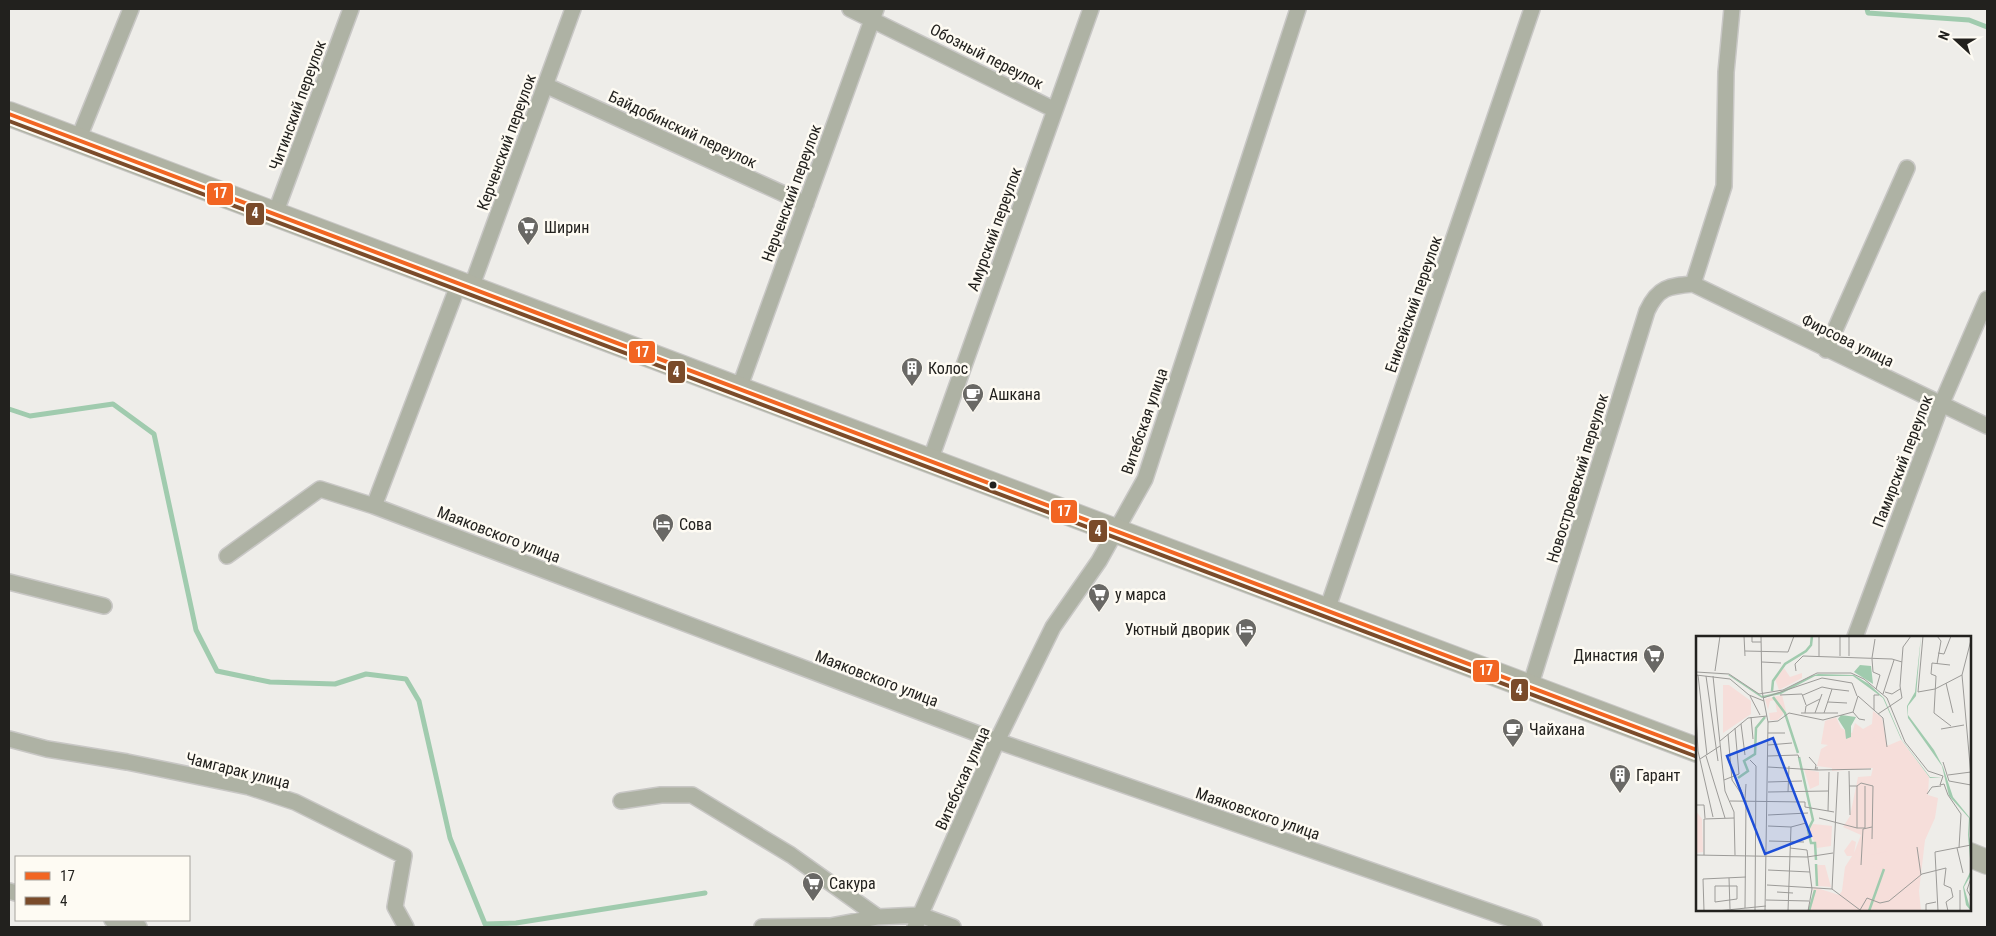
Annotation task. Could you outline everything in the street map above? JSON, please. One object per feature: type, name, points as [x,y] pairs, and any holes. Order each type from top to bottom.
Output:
[{"type":"main road","points":[[9,114],[1696,750]]},
{"type":"main road","points":[[1971,855],[1987,862]]},
{"type":"street","points":[[78,140],[131,9]]},
{"type":"street","name":"Читинский переулок","points":[[275,214],[351,9]]},
{"type":"street","name":"Керченский переулок","points":[[374,506],[465,286],[545,85],[573,9]]},
{"type":"street","name":"Обозный переулок","points":[[850,9],[875,14],[1055,110]]},
{"type":"street","name":"Амурский переулок","points":[[930,461],[1091,9]]},
{"type":"street","name":"Витебская улица","points":[[918,921],[996,742],[1053,627],[1075,600],[1118,531],[1145,479],[1298,9]]},
{"type":"street","name":"Енисейский переулок","points":[[1327,610],[1532,9]]},
{"type":"street","points":[[1693,284],[1724,186],[1726,72],[1732,9]]},
{"type":"street","name":"Нерченский переулок","points":[[739,389],[875,14]]},
{"type":"street","name":"Байдобинский переулок","points":[[545,85],[806,204]]},
{"type":"street","points":[[1826,350],[1907,168]]},
{"type":"street","name":"Новостроевский переулок","points":[[1530,687],[1647,311],[1652,299],[1668,286],[1693,284]]},
{"type":"street","name":"Фирсова улица","points":[[1693,284],[1826,350],[1987,426]]},
{"type":"street","name":"Памирский переулок","points":[[1855,636],[1941,405],[1987,299]]},
{"type":"street","name":"Маяковского улица","points":[[228,556],[320,488],[374,506],[996,742],[1534,927]]},
{"type":"street","points":[[9,582],[104,606]]},
{"type":"street","name":"Чамгарак улица","points":[[9,738],[47,749],[127,762],[249,787],[295,802],[404,856],[395,907],[406,927]]},
{"type":"street","points":[[621,802],[661,795],[692,795],[791,855],[878,916]]},
{"type":"street","points":[[762,927],[826,927],[878,916],[953,927]]},
{"type":"street","points":[[116,921],[139,927]]},
{"type":"waterway","points":[[1867,9],[1868,13],[1969,20],[1987,27]]},
{"type":"waterway","points":[[9,409],[30,416],[113,404],[154,434],[196,630],[217,671],[270,682],[335,684],[366,674],[406,679],[419,701],[450,838],[485,924],[516,923],[705,893]]},
{"type":"transit line","name":"17","points":[[9,114],[1696,750]]},
{"type":"transit line","name":"4","points":[[9,121],[1695,756]]},
{"type":"place","name":"Ширин","points":[[528,246]]},
{"type":"place","name":"Колос","points":[[912,387]]},
{"type":"place","name":"Ашкана","points":[[973,413]]},
{"type":"place","name":"Сова","points":[[663,543]]},
{"type":"place","name":"у марса","points":[[1099,613]]},
{"type":"place","name":"Уютный дворик","points":[[1246,648]]},
{"type":"place","name":"Династия","points":[[1654,674]]},
{"type":"place","name":"Чайхана","points":[[1513,748]]},
{"type":"place","name":"Гарант","points":[[1620,794]]},
{"type":"place","name":"Сакура","points":[[813,902]]}]
